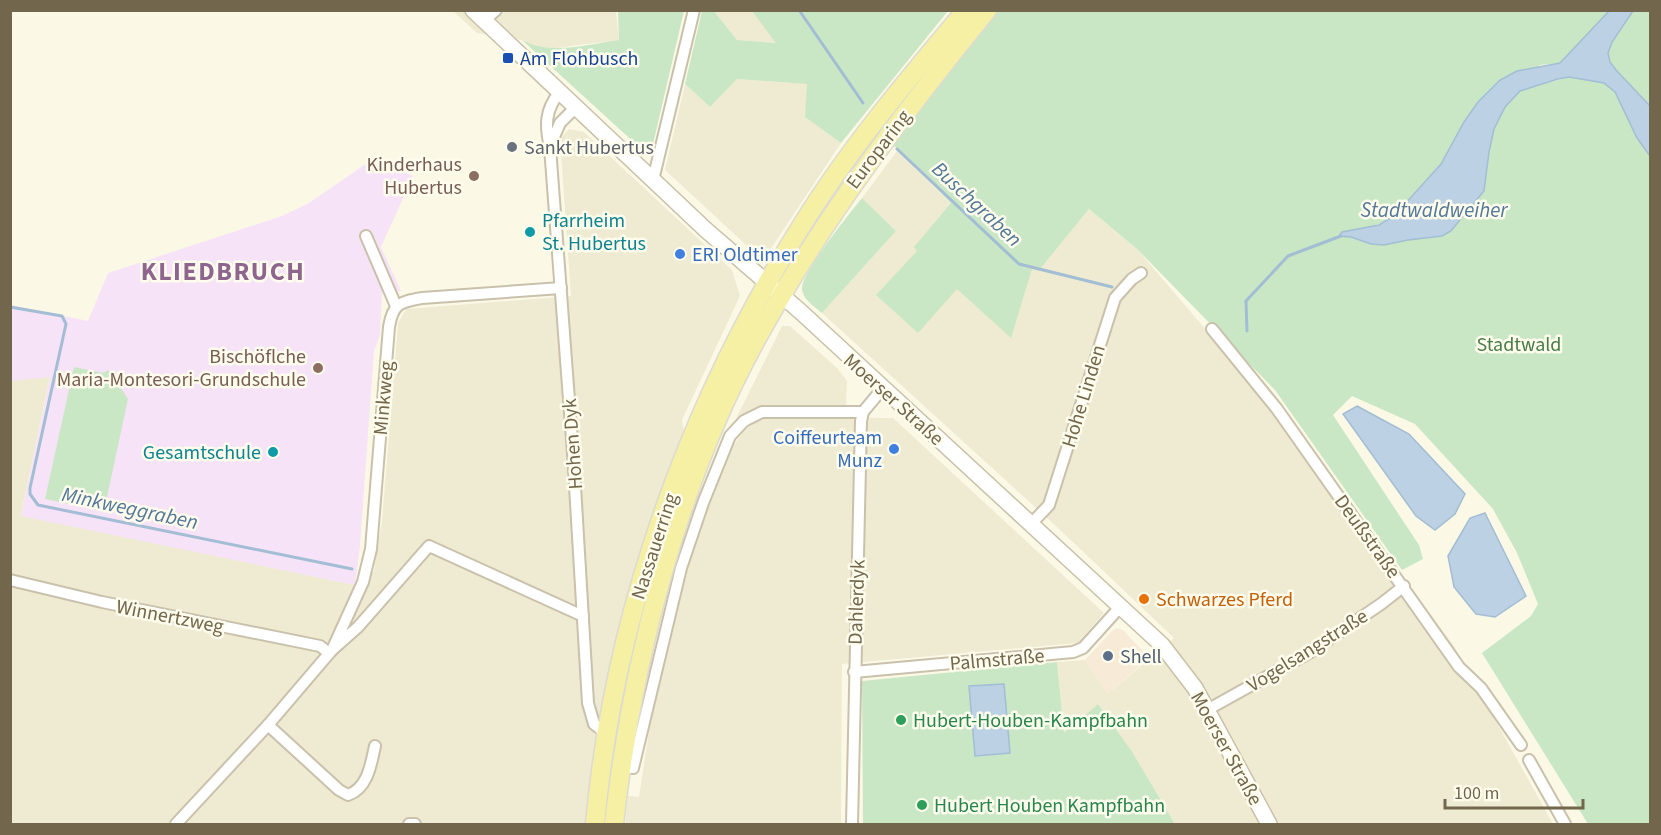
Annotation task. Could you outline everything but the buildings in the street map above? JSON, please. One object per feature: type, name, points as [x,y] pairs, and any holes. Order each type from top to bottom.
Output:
[{"type":"main road","name":"Europaring","points":[[766,284],[803,223],[854,150],[966,10]]},
{"type":"main road","name":"Europaring","points":[[782,296],[820,232],[886,136],[987,10]]},
{"type":"main road","name":"Moerser Straße","points":[[484,14],[575,108],[1162,645],[1180,666],[1207,710],[1269,825]]},
{"type":"main road","name":"Nassauerring","points":[[595,825],[607,734],[636,597],[681,465],[711,393],[766,284]]},
{"type":"main road","name":"Nassauerring","points":[[614,825],[627,768],[653,606],[701,460],[755,340],[782,296]]},
{"type":"street","points":[[653,180],[694,10]]},
{"type":"street","name":"Hohen Dyk","points":[[560,93],[548,110],[546,124],[550,147],[561,288],[588,704],[594,724],[607,734]]},
{"type":"street","points":[[550,147],[560,123],[575,108]]},
{"type":"street","points":[[366,236],[396,306],[405,301],[422,298],[561,288]]},
{"type":"street","name":"Hohe Linden","points":[[1031,524],[1049,505],[1114,298],[1141,273]]},
{"type":"street","name":"Minkweg","points":[[330,652],[363,582],[371,549],[389,327],[396,306]]},
{"type":"street","name":"Deußstraße","points":[[1212,329],[1277,409],[1460,668],[1480,688],[1521,745]]},
{"type":"street","points":[[863,412],[883,388]]},
{"type":"street","name":"Nassauerring","points":[[627,768],[681,568],[703,503],[730,436],[744,421],[762,412],[863,412]]},
{"type":"street","name":"Dahlerdyk","points":[[852,825],[854,672],[863,412]]},
{"type":"street","name":"Minkweg","points":[[176,825],[268,725],[330,652],[358,627],[429,546],[583,616]]},
{"type":"street","name":"Winnertzweg","points":[[10,580],[102,602],[320,646],[330,652]]},
{"type":"street","name":"Vogelsangstraße","points":[[1207,710],[1309,653],[1404,586]]},
{"type":"street","name":"Palmstraße","points":[[854,672],[1073,652],[1083,648],[1121,606]]},
{"type":"street","points":[[268,725],[339,790],[348,795],[356,792],[361,786],[369,771],[375,746]]},
{"type":"street","points":[[1529,760],[1565,825]]},
{"type":"street","points":[[409,825],[415,825]]},
{"type":"shaded area","points":[[453,11],[616,11],[619,40],[548,49],[533,47],[522,40],[477,33]]},
{"type":"shaded area","points":[[714,11],[752,11],[777,43],[737,40]]},
{"type":"shaded area","points":[[737,79],[808,84],[805,117],[841,143],[768,253],[758,256],[665,170],[685,84],[710,107]]},
{"type":"shaded area","points":[[569,129],[584,132],[732,270],[740,296],[682,420],[684,430],[652,517],[603,714],[590,824],[11,824],[10,381],[50,376],[21,515],[355,585],[374,571],[382,521],[398,323],[406,309],[571,296],[560,139]]},
{"type":"shaded area","points":[[897,151],[951,203],[1041,268],[1089,209],[1137,249],[1314,456],[1454,646],[1553,824],[1175,824],[1133,753],[1098,704],[1064,734],[1057,662],[1085,660],[1108,694],[1174,638],[1057,527],[822,313],[896,231],[862,198]]},
{"type":"shaded area","points":[[370,161],[381,161],[413,176],[381,247],[401,291],[382,292],[380,335],[374,351],[355,585],[21,516],[50,377],[11,381],[11,305],[88,321],[108,273],[282,216],[309,203]]},
{"type":"shaded area","points":[[782,326],[790,326],[837,368],[847,381],[846,405],[769,405],[748,413],[733,425]]},
{"type":"shaded area","points":[[771,417],[893,418],[1104,613],[1078,643],[842,664],[841,824],[625,824],[628,796],[639,797],[651,718],[693,548],[731,449],[743,432],[756,421]]},
{"type":"shaded area","points":[[1117,628],[1123,630],[1149,658],[1108,694],[1085,660]]},
{"type":"green space","points":[[618,11],[684,11],[650,157],[522,40],[533,45],[569,48],[619,40]]},
{"type":"green space","points":[[702,11],[714,11],[737,40],[776,43],[752,11],[948,11],[841,143],[805,117],[807,84],[737,79],[710,107],[685,84]]},
{"type":"green space","name":"Stadtwald","points":[[996,11],[1609,11],[1560,63],[1540,65],[1464,122],[1441,164],[1395,215],[1379,224],[1363,229],[1383,245],[1408,240],[1489,152],[1494,129],[1504,107],[1519,91],[1569,77],[1604,83],[1615,92],[1637,138],[1650,156],[1650,824],[1588,824],[1482,653],[1531,616],[1538,604],[1517,553],[1493,509],[1415,424],[1352,396],[1333,415],[1419,545],[1423,559],[1402,570],[1275,390],[1137,249],[1089,209],[1041,268],[1108,285],[1104,286],[1032,269],[1011,338],[957,289],[918,333],[876,295],[917,251],[914,247],[951,203],[890,142]]},
{"type":"green space","points":[[1633,11],[1650,11],[1650,106],[1616,70],[1610,62],[1608,53],[1612,42]]},
{"type":"green space","points":[[862,198],[896,231],[822,313],[804,296],[802,288],[804,280]]},
{"type":"green space","points":[[74,367],[103,373],[109,370],[128,399],[104,511],[45,499]]},
{"type":"green space","points":[[1057,662],[1064,733],[1098,704],[1133,753],[1175,824],[863,824],[862,681]]},
{"type":"water","name":"Stadtwaldweiher","points":[[1609,11],[1633,11],[1612,42],[1608,53],[1610,62],[1616,70],[1650,106],[1650,156],[1637,138],[1615,92],[1604,83],[1569,77],[1558,79],[1520,91],[1505,107],[1494,129],[1484,191],[1451,231],[1442,236],[1384,245],[1339,236],[1342,232],[1379,225],[1395,215],[1441,164],[1478,102],[1500,80],[1517,71],[1560,63]]},
{"type":"water","points":[[1357,406],[1409,434],[1465,494],[1455,514],[1435,530],[1416,516],[1343,414]]},
{"type":"water","points":[[1485,513],[1526,596],[1495,617],[1476,614],[1454,587],[1448,556],[1470,518]]},
{"type":"water","points":[[1004,684],[1010,753],[975,756],[969,686]]},
{"type":"waterway","name":"Buschgraben","points":[[799,10],[863,103]]},
{"type":"waterway","name":"Buschgraben","points":[[897,149],[1019,264],[1112,287]]},
{"type":"waterway","points":[[1247,331],[1246,301],[1288,256],[1341,236]]},
{"type":"waterway","name":"Minkweggraben","points":[[10,307],[62,316],[66,324],[30,488],[30,494],[38,505],[352,569]]},
{"type":"place","name":"Am Flohbusch","points":[[508,58]]},
{"type":"place","name":"Sankt Hubertus","points":[[512,147]]},
{"type":"place","name":"Kinderhaus Hubertus","points":[[474,176]]},
{"type":"place","name":"Pfarrheim St. Hubertus","points":[[530,232]]},
{"type":"place","name":"ERI Oldtimer","points":[[680,254]]},
{"type":"place","name":"Bischöflche Maria-Montesori-Grundschule","points":[[318,368]]},
{"type":"place","name":"Coiffeurteam Munz","points":[[894,449]]},
{"type":"place","name":"Gesamtschule","points":[[273,452]]},
{"type":"place","name":"Schwarzes Pferd","points":[[1144,599]]},
{"type":"place","name":"Shell","points":[[1108,656]]},
{"type":"place","name":"Hubert-Houben-Kampfbahn","points":[[901,720]]},
{"type":"place","name":"Hubert Houben Kampfbahn","points":[[922,805]]},
{"type":"district","name":"KLIEDBRUCH","points":[[223,271]]}]
